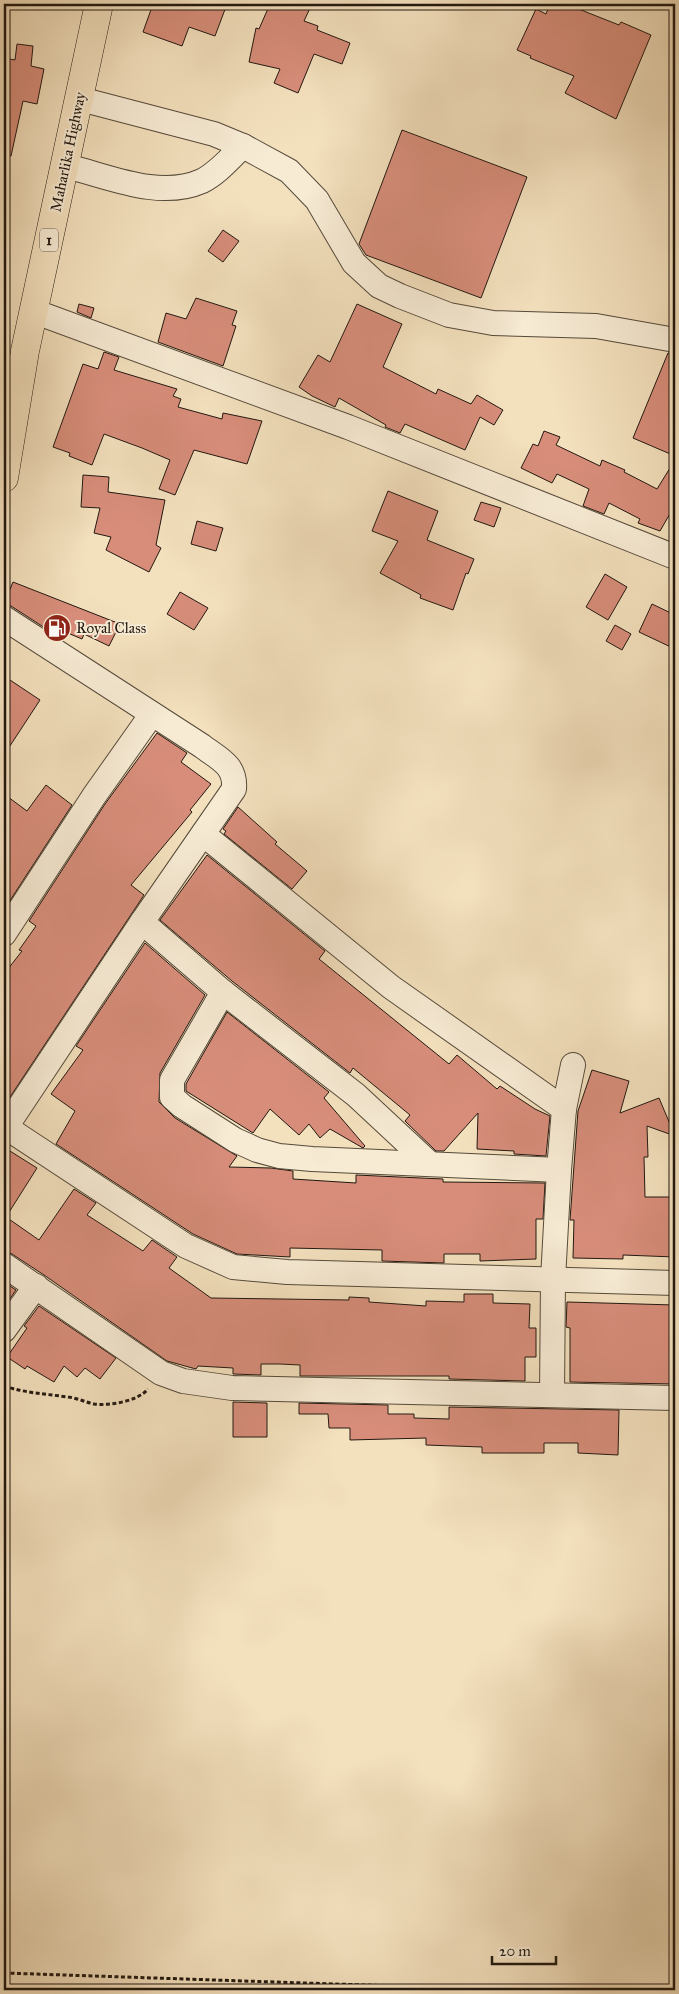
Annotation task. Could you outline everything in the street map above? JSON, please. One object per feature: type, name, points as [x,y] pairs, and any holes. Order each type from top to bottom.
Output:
[{"type":"main road","name":"Maharlika Highway","points":[[4,478],[13,370],[33,311],[66,166],[99,4]]},
{"type":"street","points":[[80,99],[214,134],[243,146],[289,171],[317,200],[354,263],[379,286],[400,296],[449,315],[493,323],[596,326],[675,340]]},
{"type":"street","points":[[66,166],[151,188],[180,188],[202,181],[213,174],[243,146]]},
{"type":"street","points":[[33,311],[348,427],[675,557]]},
{"type":"street","points":[[4,618],[222,761],[234,773],[234,789],[4,1128],[186,1246],[234,1267],[287,1272],[675,1283]]},
{"type":"street","points":[[4,934],[94,796],[152,714]]},
{"type":"street","points":[[204,834],[391,988],[564,1109]]},
{"type":"street","points":[[142,922],[223,992],[356,1095],[429,1163]]},
{"type":"street","points":[[223,992],[172,1080],[172,1097],[182,1106],[235,1140],[257,1150],[279,1156],[559,1170]]},
{"type":"street","points":[[552,1394],[553,1279],[559,1170],[564,1109],[573,1065]]},
{"type":"street","points":[[4,1265],[161,1373],[182,1381],[232,1388],[675,1398]]},
{"type":"street","points":[[4,1330],[36,1286]]},
{"type":"path","points":[[4,1386],[43,1396],[69,1397],[95,1404],[118,1402],[143,1395],[161,1373]]},
{"type":"path","points":[[4,1973],[425,1987],[430,1990]]},
{"type":"building","points":[[153,4],[227,4],[215,36],[189,27],[182,46],[143,32]]},
{"type":"building","points":[[270,4],[312,4],[304,21],[318,26],[317,30],[350,43],[342,64],[314,54],[298,93],[274,83],[280,69],[249,62],[256,28],[259,29]]},
{"type":"building","points":[[550,4],[566,4],[619,25],[621,22],[651,35],[616,119],[565,93],[574,76],[530,58],[531,56],[517,50],[536,9],[546,14]]},
{"type":"building","points":[[17,44],[33,46],[31,66],[44,69],[37,104],[23,101],[11,156],[4,155],[4,58],[15,60]]},
{"type":"building","points":[[402,130],[527,177],[481,298],[366,255],[359,244]]},
{"type":"building","points":[[223,230],[239,241],[223,262],[208,251]]},
{"type":"building","points":[[196,298],[237,311],[232,325],[236,326],[223,366],[158,342],[166,313],[186,319]]},
{"type":"building","points":[[79,304],[94,308],[91,318],[77,312]]},
{"type":"building","points":[[357,304],[402,324],[383,367],[436,394],[438,389],[471,404],[477,395],[503,410],[494,425],[480,417],[465,450],[405,424],[400,433],[385,427],[386,425],[339,398],[335,407],[312,396],[299,387],[318,355],[330,362]]},
{"type":"building","points":[[104,352],[119,357],[114,370],[177,389],[173,396],[181,399],[178,407],[222,419],[223,413],[262,421],[247,464],[194,450],[175,495],[159,489],[170,460],[142,448],[104,434],[92,465],[69,456],[70,453],[53,447],[83,364],[98,369]]},
{"type":"building","points":[[668,353],[675,353],[675,456],[633,438]]},
{"type":"building","points":[[544,431],[560,437],[556,445],[600,466],[602,460],[625,470],[624,472],[657,489],[675,460],[675,505],[660,531],[638,523],[640,519],[609,503],[604,514],[583,506],[589,489],[557,474],[552,483],[521,468],[533,444],[538,446]]},
{"type":"building","points":[[83,475],[109,477],[108,492],[165,500],[156,545],[161,548],[149,572],[106,550],[111,537],[94,533],[100,508],[81,507]]},
{"type":"building","points":[[388,491],[438,511],[427,540],[474,559],[468,574],[466,573],[453,610],[420,598],[421,595],[380,573],[398,541],[372,531]]},
{"type":"building","points":[[481,502],[501,508],[494,527],[474,520]]},
{"type":"building","points":[[197,521],[223,528],[216,551],[191,544]]},
{"type":"building","points":[[605,574],[627,587],[608,620],[586,607]]},
{"type":"building","points":[[13,582],[120,624],[109,646],[84,634],[82,639],[63,631],[59,637],[11,606],[4,604]]},
{"type":"building","points":[[180,592],[208,608],[194,630],[167,614]]},
{"type":"building","points":[[652,604],[675,615],[675,649],[639,632]]},
{"type":"building","points":[[615,625],[631,634],[622,650],[606,641]]},
{"type":"building","points":[[4,676],[40,700],[4,755]]},
{"type":"building","points":[[157,733],[187,753],[181,762],[211,784],[190,810],[192,812],[131,885],[144,895],[4,1106],[4,974],[22,951],[19,950],[36,926],[29,921],[105,804]]},
{"type":"building","points":[[46,785],[72,805],[9,902],[4,898],[4,794],[27,811]]},
{"type":"building","points":[[238,807],[277,842],[275,844],[307,871],[292,889],[224,834],[226,831],[223,829]]},
{"type":"building","points":[[207,855],[325,951],[319,959],[449,1064],[457,1055],[497,1089],[500,1086],[535,1109],[550,1116],[546,1156],[514,1154],[514,1151],[477,1149],[478,1113],[444,1151],[436,1151],[405,1121],[410,1115],[353,1068],[350,1073],[232,981],[160,920]]},
{"type":"building","points":[[145,943],[205,995],[160,1073],[159,1102],[175,1118],[237,1156],[229,1167],[271,1168],[293,1171],[293,1179],[356,1183],[356,1175],[443,1179],[443,1182],[545,1183],[543,1219],[536,1219],[536,1259],[480,1261],[480,1254],[444,1254],[444,1263],[382,1261],[382,1250],[290,1248],[290,1257],[237,1254],[193,1234],[56,1144],[75,1111],[51,1094],[83,1050],[76,1046]]},
{"type":"building","points":[[227,1012],[329,1092],[324,1098],[365,1146],[363,1148],[330,1129],[320,1138],[309,1124],[299,1135],[270,1109],[253,1133],[186,1091],[186,1084]]},
{"type":"building","points":[[592,1070],[629,1081],[620,1113],[659,1098],[675,1136],[647,1126],[648,1157],[644,1157],[645,1197],[675,1197],[675,1257],[623,1255],[623,1259],[573,1258],[574,1220],[570,1220],[578,1111]]},
{"type":"building","points":[[10,1151],[37,1168],[6,1217],[39,1240],[74,1189],[96,1203],[87,1215],[143,1251],[152,1240],[177,1257],[169,1268],[211,1298],[349,1300],[349,1297],[369,1298],[369,1302],[426,1306],[426,1301],[464,1302],[464,1294],[493,1294],[493,1303],[530,1304],[529,1328],[536,1328],[536,1357],[525,1357],[525,1381],[449,1379],[449,1376],[300,1376],[300,1365],[280,1364],[261,1364],[261,1375],[233,1374],[233,1368],[198,1366],[196,1369],[167,1361],[44,1275],[12,1254],[4,1251],[4,1161]]},
{"type":"building","points":[[4,1282],[16,1290],[4,1307]]},
{"type":"building","points":[[567,1302],[675,1305],[675,1384],[570,1382],[570,1328],[566,1327]]},
{"type":"building","points":[[39,1306],[116,1358],[100,1379],[85,1368],[77,1377],[64,1366],[54,1382],[27,1366],[25,1369],[7,1357],[27,1328],[24,1326]]},
{"type":"building","points":[[233,1402],[267,1403],[267,1437],[233,1437]]},
{"type":"building","points":[[299,1403],[388,1405],[388,1414],[414,1414],[414,1418],[449,1419],[449,1407],[619,1410],[618,1455],[578,1453],[578,1443],[544,1443],[544,1453],[482,1453],[482,1447],[426,1445],[426,1438],[350,1440],[350,1428],[329,1428],[328,1414],[299,1414]]},
{"type":"place","name":"Royal Class","points":[[57,628]]}]
